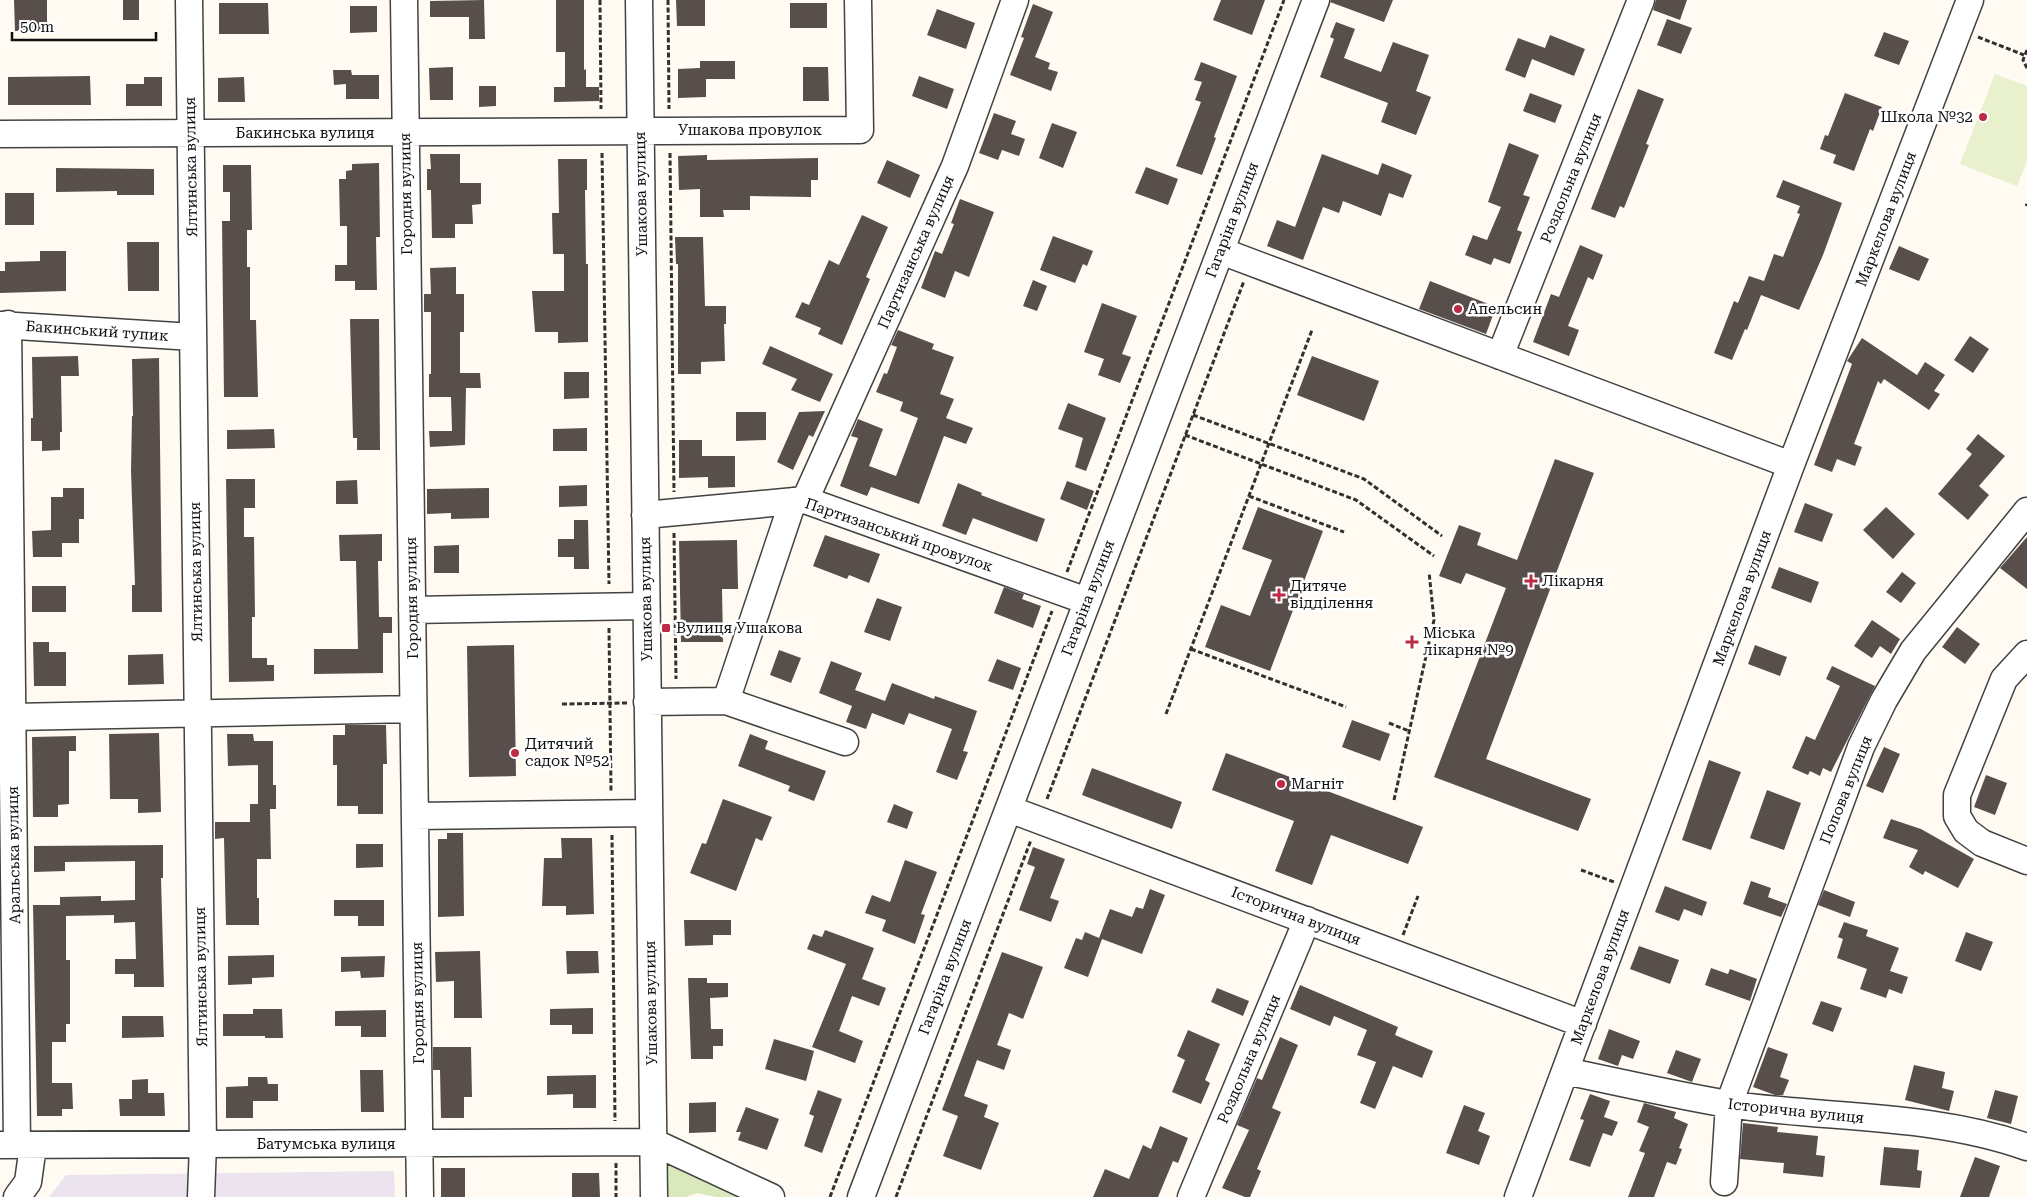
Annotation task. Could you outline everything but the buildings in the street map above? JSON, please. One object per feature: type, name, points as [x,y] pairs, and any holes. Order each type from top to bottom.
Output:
[{"type":"street","name":"Ялтинська вулиця","points":[[189,0],[203,1144],[201,1197]]},
{"type":"street","name":"Городня вулиця","points":[[404,0],[420,1197]]},
{"type":"street","name":"Ушакова вулиця","points":[[639,0],[654,1197]]},
{"type":"street","name":"Ушакова провулок","points":[[640,131],[860,130],[858,0]]},
{"type":"street","name":"Партизанська вулиця","points":[[726,701],[799,500],[955,166],[1015,0]]},
{"type":"street","name":"Гагаріна вулиця","points":[[861,1197],[1316,0]]},
{"type":"street","name":"Роздольна вулиця","points":[[1500,356],[1641,0]]},
{"type":"street","name":"Маркелова вулиця","points":[[1518,1197],[1791,465],[1970,0]]},
{"type":"street","name":"Бакинська вулиця","points":[[0,134],[640,131]]},
{"type":"street","points":[[1220,251],[1791,465]]},
{"type":"street","name":"Бакинський тупик","points":[[4,325],[193,337]]},
{"type":"street","name":"Аральська вулиця","points":[[4,325],[12,717],[7,961],[17,1145],[28,1182],[16,1197]]},
{"type":"street","name":"Партизанський провулок","points":[[645,515],[799,500],[1088,601]]},
{"type":"street","name":"Попова вулиця","points":[[1724,1182],[1728,1104],[1855,764],[1884,700],[1914,651],[2027,511]]},
{"type":"street","points":[[412,610],[646,606]]},
{"type":"street","points":[[2027,654],[2004,679],[1957,795],[1957,816],[1966,830],[1982,843],[2027,861]]},
{"type":"street","points":[[647,702],[726,701],[845,742]]},
{"type":"street","points":[[12,717],[414,709]]},
{"type":"street","name":"Історична вулиця","points":[[1009,809],[1583,1024]]},
{"type":"street","points":[[415,816],[649,813]]},
{"type":"street","name":"Роздольна вулиця","points":[[1191,1197],[1307,920]]},
{"type":"street","name":"Історична вулиця","points":[[1565,1071],[1728,1104],[1921,1124],[1973,1132],[2027,1147]]},
{"type":"street","points":[[653,1142],[771,1197]]},
{"type":"street","name":"Батумська вулиця","points":[[17,1145],[653,1142]]},
{"type":"path","points":[[668,0],[677,702]]},
{"type":"path","points":[[1959,30],[2024,55]]},
{"type":"path","points":[[2027,50],[2023,60],[2027,68]]},
{"type":"path","points":[[896,1197],[1251,262]]},
{"type":"path","points":[[1166,714],[1312,330]]},
{"type":"path","points":[[1193,415],[1364,479],[1442,536]]},
{"type":"path","points":[[1185,435],[1356,500],[1434,556]]},
{"type":"path","points":[[1249,496],[1344,532]]},
{"type":"path","points":[[1394,800],[1434,620],[1429,572]]},
{"type":"path","points":[[1191,649],[1346,707]]},
{"type":"path","points":[[562,704],[647,702]]},
{"type":"path","points":[[1389,723],[1409,731]]},
{"type":"path","points":[[1581,870],[1633,890]]},
{"type":"path","points":[[1396,954],[1418,896]]},
{"type":"shaded area","points":[[394,1171],[395,1197],[49,1197],[66,1175]]},
{"type":"green space","points":[[1995,74],[2027,86],[2027,161],[2017,186],[1960,164]]},
{"type":"green space","points":[[666,1163],[742,1197],[716,1197],[697,1193],[686,1197],[666,1197]]},
{"type":"place","name":"Школа №32","points":[[1983,117]]},
{"type":"place","name":"Апельсин","points":[[1458,309]]},
{"type":"place","name":"Лікарня","points":[[1531,581]]},
{"type":"place","name":"Дитяче відділення","points":[[1279,595]]},
{"type":"place","name":"Вулиця Ушакова","points":[[666,628]]},
{"type":"place","name":"Міська лікарня №9","points":[[1412,642]]},
{"type":"place","name":"Дитячий садок №52","points":[[515,753]]},
{"type":"place","name":"Магніт","points":[[1281,784]]}]
